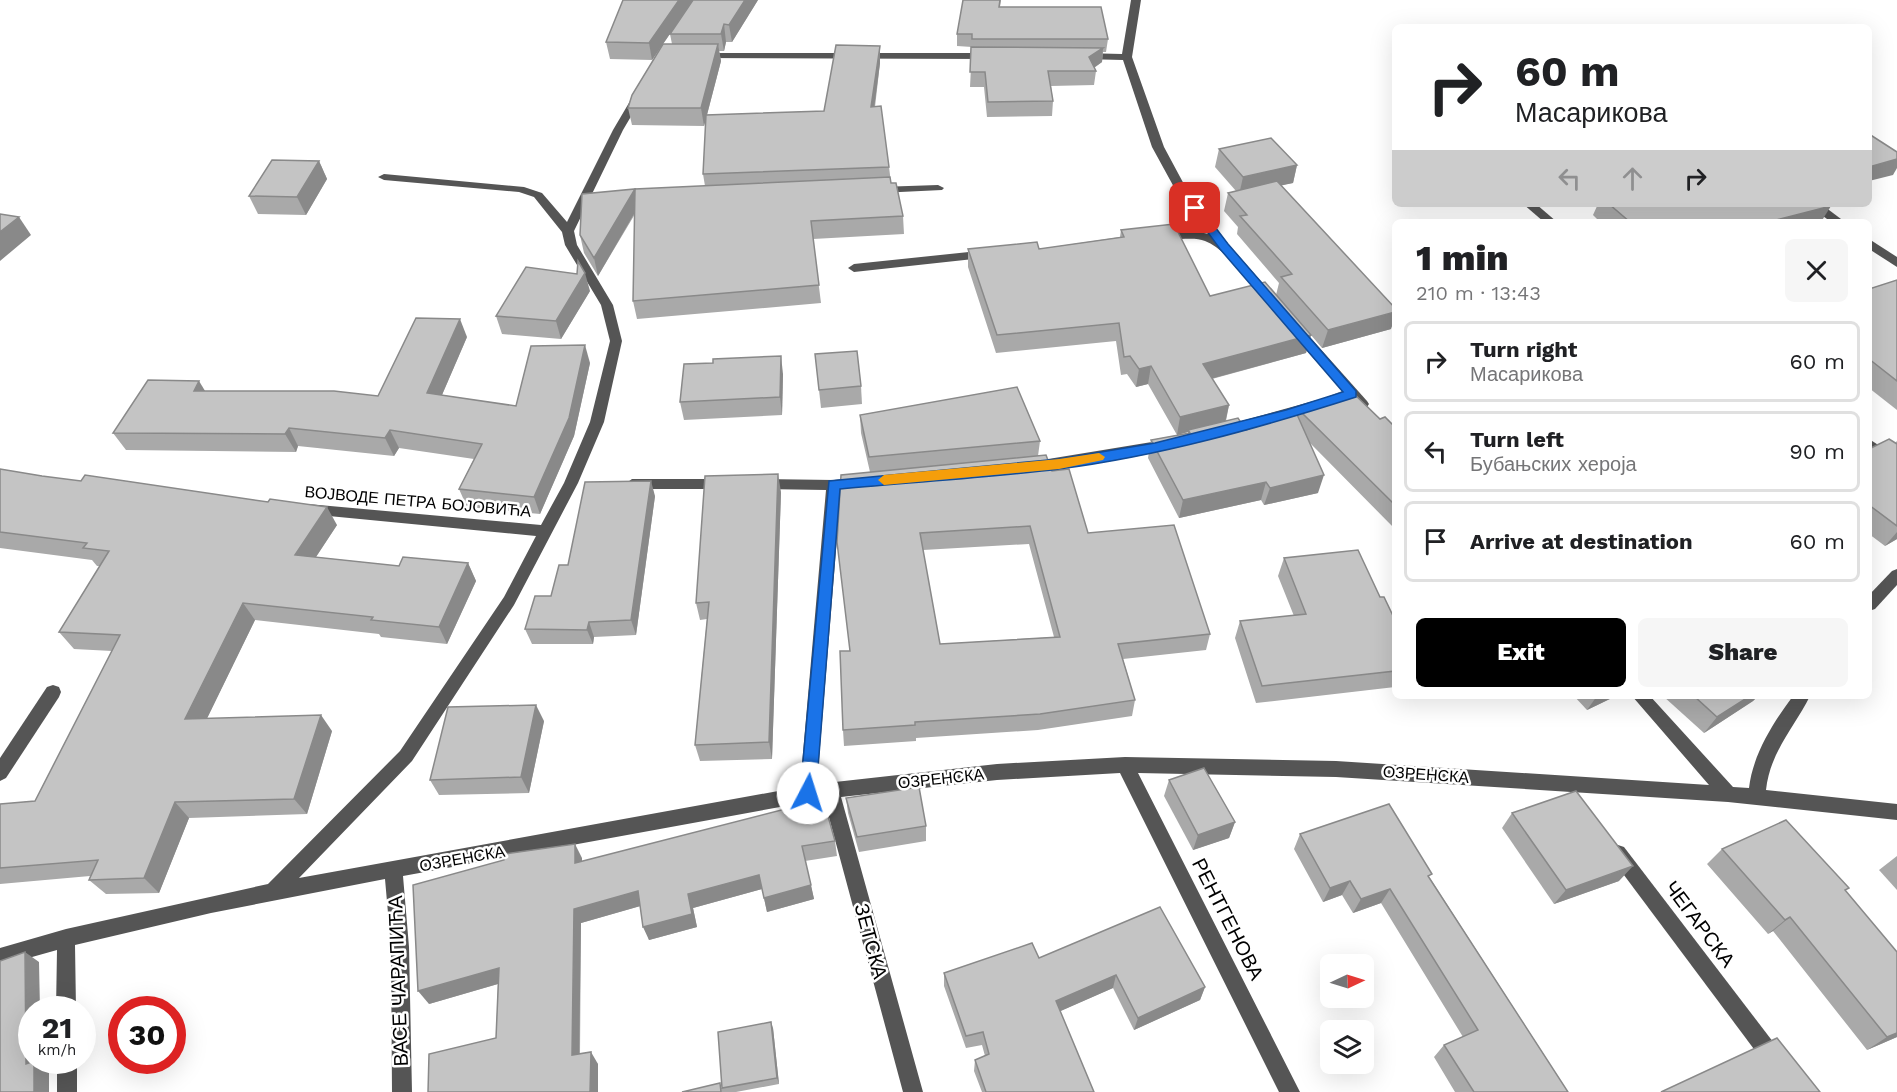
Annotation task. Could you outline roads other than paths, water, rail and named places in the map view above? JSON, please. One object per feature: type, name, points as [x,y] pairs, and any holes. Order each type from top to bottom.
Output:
[{"type":"street","points":[[1136,0],[1127,57],[1158,147],[1180,189],[1224,247],[1280,311],[1341,397],[1368,411]]},
{"type":"street","points":[[686,56],[1002,56]]},
{"type":"street","points":[[1072,56],[1127,57]]},
{"type":"street","points":[[568,231],[588,201],[618,130],[645,84]]},
{"type":"street","name":"ВОЈВОДЕ ПЕТРА БОЈОВИЋА","points":[[273,892],[406,756],[509,601],[544,531],[577,483],[597,422],[616,341],[606,305],[571,245],[568,231],[538,195],[520,189],[384,177]]},
{"type":"street","points":[[867,190],[938,188]]},
{"type":"street","points":[[1533,207],[1547,219]]},
{"type":"street","points":[[1817,207],[1835,219]]},
{"type":"street","points":[[1154,237],[1194,234],[1208,236],[1224,247]]},
{"type":"street","points":[[1872,245],[1897,263]]},
{"type":"street","points":[[854,268],[1004,253]]},
{"type":"street","points":[[1210,434],[1341,397]]},
{"type":"street","points":[[1012,468],[1059,464],[1188,439]]},
{"type":"street","points":[[1872,446],[1897,464]]},
{"type":"street","points":[[619,484],[834,485],[869,482]]},
{"type":"street","points":[[808,793],[834,485]]},
{"type":"street","name":"ВОЈВОДЕ ПЕТРА БОЈОВИЋА","points":[[292,507],[544,531]]},
{"type":"street","points":[[1872,601],[1897,575]]},
{"type":"street","points":[[0,774],[53,692]]},
{"type":"street","points":[[1643,699],[1728,794]]},
{"type":"street","points":[[1757,798],[1757,782],[1761,765],[1790,712],[1800,699]]},
{"type":"street","name":"ОЗРЕНСКА","points":[[0,957],[66,938],[273,892],[808,793],[997,772],[1125,765],[1314,768],[1728,794],[1897,812]]},
{"type":"street","name":"РЕНТГЕНОВА","points":[[1125,765],[1290,1092]]},
{"type":"street","points":[[1565,783],[1580,802]]},
{"type":"street","name":"ЗЕТСКА","points":[[830,790],[913,1092]]},
{"type":"street","name":"ЧЕГАРСКА","points":[[1608,840],[1799,1092]]},
{"type":"street","name":"ВАСЕ ЧАРАПИЋА","points":[[393,870],[400,947],[402,1092]]},
{"type":"street","points":[[66,938],[66,996]]},
{"type":"street","points":[[67,1074],[67,1092]]}]
